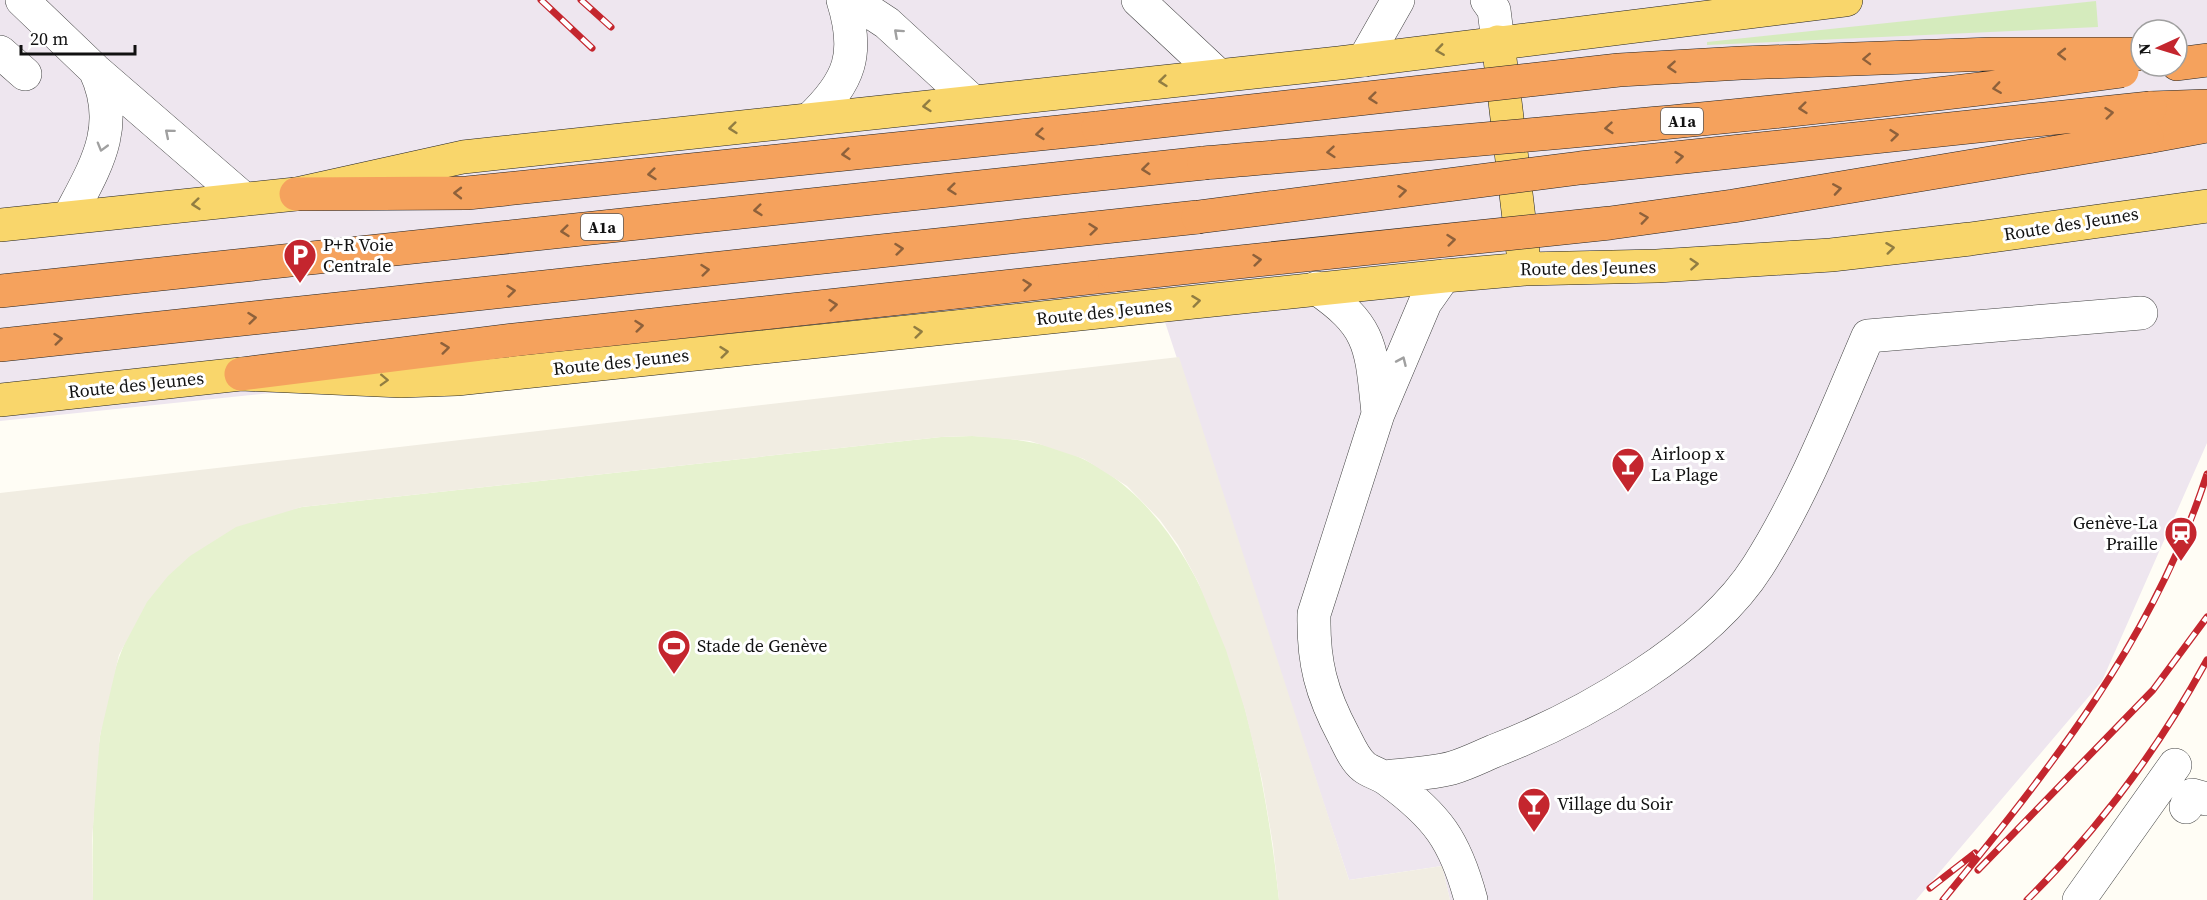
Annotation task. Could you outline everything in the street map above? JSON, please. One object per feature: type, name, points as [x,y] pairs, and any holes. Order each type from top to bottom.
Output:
[{"type":"highway","points":[[296,194],[467,193],[1098,128],[1619,70],[1741,63],[1980,55],[2129,54]]},
{"type":"highway","points":[[2189,54],[2207,54]]},
{"type":"highway","points":[[2189,62],[2207,60]]},
{"type":"highway","name":"A1a","points":[[0,291],[1204,162],[1617,128],[1974,91],[2129,70]]},
{"type":"highway","name":"A1a","points":[[0,345],[1198,217],[1580,168],[2150,108],[2207,106]]},
{"type":"highway","points":[[241,374],[534,338],[1632,220],[1733,206],[2207,126]]},
{"type":"main road","points":[[0,225],[296,194],[463,157],[1364,60],[1716,8],[1846,0]]},
{"type":"main road","points":[[1498,42],[1525,269]]},
{"type":"main road","name":"Route des Jeunes","points":[[0,400],[241,374],[401,381],[457,379],[1444,276],[1525,269],[1657,266],[1832,255],[1970,239],[2207,206]]},
{"type":"street","points":[[22,0],[95,70],[244,199]]},
{"type":"street","points":[[810,119],[830,100],[850,64],[853,41],[843,0]]},
{"type":"street","points":[[852,0],[887,23],[972,101]]},
{"type":"street","points":[[1138,0],[1218,75]]},
{"type":"street","points":[[1364,60],[1398,0]]},
{"type":"street","points":[[1487,0],[1494,10],[1498,42]]},
{"type":"street","points":[[0,52],[25,74]]},
{"type":"street","points":[[69,217],[105,145],[105,91],[95,70]]},
{"type":"street","points":[[1444,276],[1425,303],[1378,414],[1314,614],[1313,638],[1316,667],[1325,701],[1350,747],[1363,766],[1384,777],[1421,805],[1443,833],[1461,864],[1471,900]]},
{"type":"street","points":[[1316,288],[1346,309],[1367,339],[1373,360],[1378,414]]},
{"type":"street","points":[[1384,777],[1452,768],[1537,734],[1638,676],[1684,644],[1724,607],[1758,567],[1814,460],[1868,336],[2141,313]]},
{"type":"street","points":[[2079,900],[2175,765]]},
{"type":"shaded area","points":[[0,0],[2207,0],[2207,443],[2102,681],[1916,900],[1450,900],[1442,866],[1349,880],[1164,319],[440,395],[281,392],[0,421]]},
{"type":"shaded area","points":[[1179,357],[1349,880],[1442,866],[1450,900],[1279,900],[1262,780],[1245,710],[1226,650],[1198,582],[1178,545],[1160,520],[1127,486],[1084,459],[1030,441],[972,436],[941,437],[302,507],[236,527],[190,556],[168,576],[147,602],[119,655],[100,736],[92,840],[93,900],[0,900],[0,493]]},
{"type":"green space","points":[[2096,1],[2098,27],[1707,45],[1707,42]]},
{"type":"green space","name":"Stade de Genève","points":[[972,436],[1025,441],[1058,449],[1091,463],[1106,472],[1147,508],[1182,554],[1210,607],[1232,666],[1250,727],[1263,788],[1279,900],[93,900],[94,795],[100,740],[110,687],[127,637],[153,592],[189,555],[236,526],[260,517],[302,507],[941,437]]},
{"type":"railway","points":[[541,0],[592,48]]},
{"type":"railway","points":[[581,0],[611,27]]},
{"type":"railway","points":[[1943,900],[2060,751],[2129,646],[2159,591],[2185,534],[2207,474]]},
{"type":"railway","points":[[1978,870],[2153,690],[2207,617]]},
{"type":"railway","points":[[2027,900],[2078,845],[2126,787],[2169,725],[2207,660]]},
{"type":"railway","points":[[1930,888],[1975,853]]},
{"type":"place","name":"P+R Voie Centrale","points":[[300,284]]},
{"type":"place","name":"Airloop x La Plage","points":[[1628,493]]},
{"type":"place","name":"Genève-La Praille","points":[[2181,562]]},
{"type":"place","name":"Stade de Genève","points":[[674,675]]},
{"type":"place","name":"Village du Soir","points":[[1534,833]]}]
